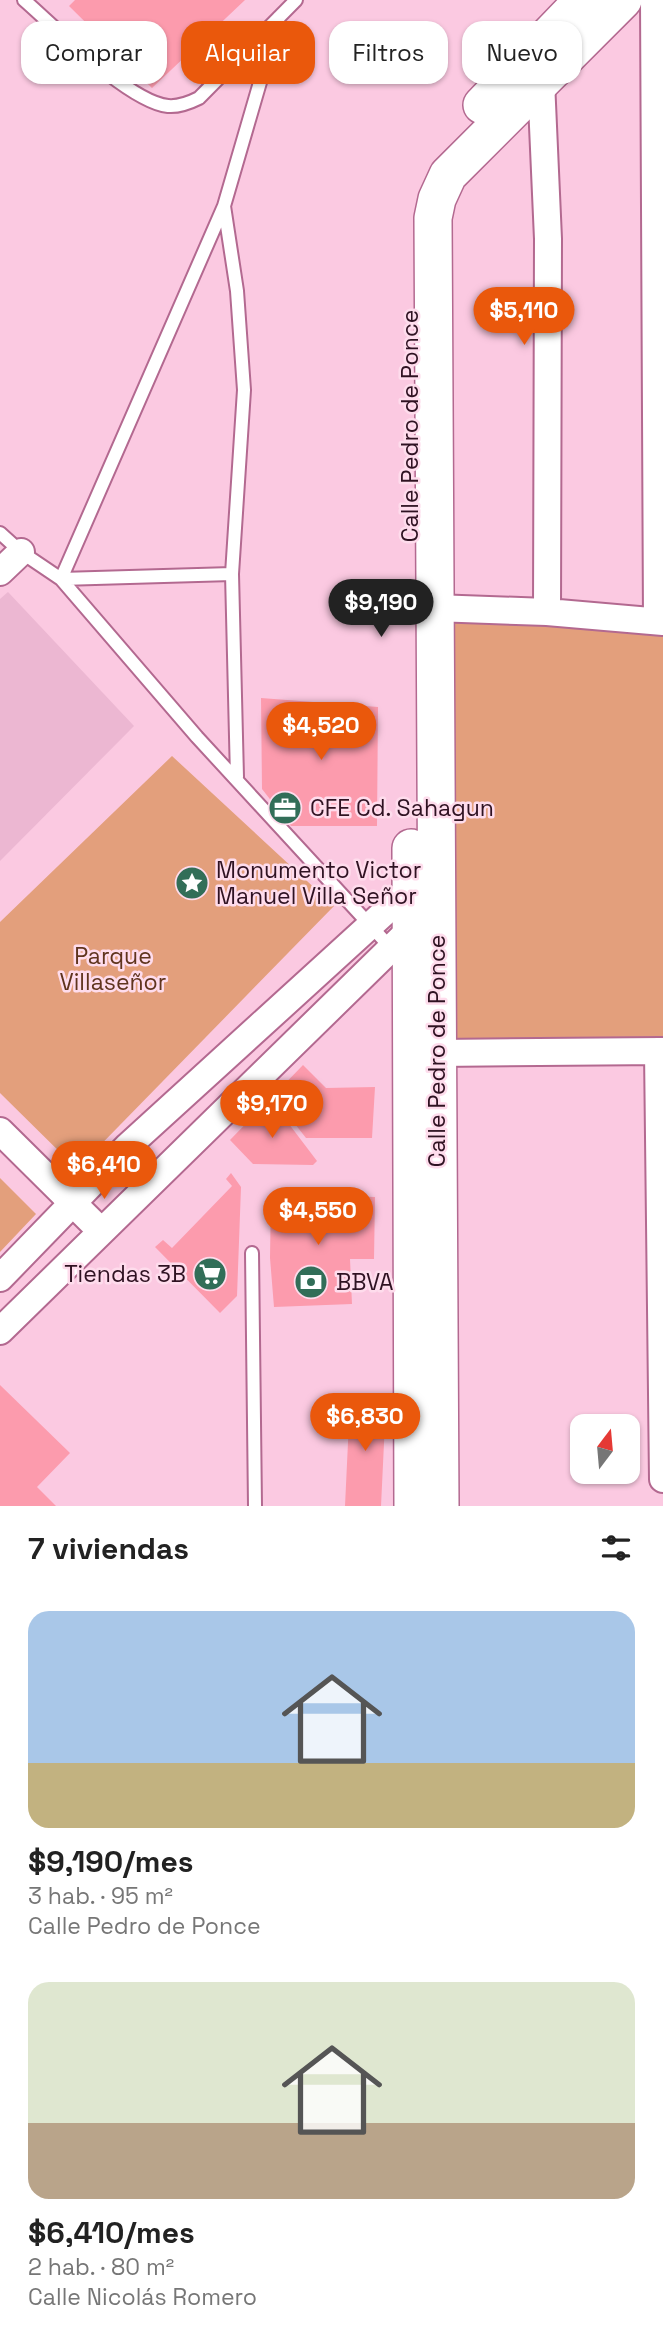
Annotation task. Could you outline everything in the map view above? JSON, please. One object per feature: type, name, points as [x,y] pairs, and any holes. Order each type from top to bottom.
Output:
[{"type":"street","points":[[538,84],[448,175],[437,199],[421,223],[410,203],[420,175],[440,149],[583,0]]},
{"type":"street","points":[[582,40],[623,0]]},
{"type":"street","points":[[434,608],[547,612],[660,621],[654,0]]},
{"type":"street","points":[[541,84],[548,239],[547,612]]},
{"type":"street","name":"Calle Pedro de Ponce","points":[[421,223],[434,608],[416,908],[437,1053],[440,1506]]},
{"type":"street","name":"Calle Pedro de Ponce","points":[[413,1506],[421,223]]},
{"type":"street","points":[[0,572],[21,552]]},
{"type":"street","points":[[0,1278],[74,1205],[128,1146],[372,925],[416,908]]},
{"type":"street","points":[[2,1324],[101,1231],[416,908]]},
{"type":"street","points":[[437,1053],[661,1051],[663,1479]]},
{"type":"street","points":[[0,1131],[101,1231]]},
{"type":"lane","points":[[24,0],[132,92],[166,106],[182,105],[199,98],[296,0]]},
{"type":"lane","points":[[61,579],[224,206],[279,17]]},
{"type":"lane","points":[[224,206],[237,291],[244,390],[232,574],[237,777]]},
{"type":"lane","points":[[0,533],[21,552],[61,579],[197,737],[372,925],[416,908]]},
{"type":"lane","points":[[61,579],[232,574]]},
{"type":"lane","points":[[252,1253],[255,1506]]},
{"type":"shaded area","points":[[8,592],[134,726],[0,861],[0,599]]},
{"type":"green space","points":[[434,608],[663,630],[663,1051],[437,1048]]},
{"type":"green space","name":"Parque Villaseñor","points":[[172,756],[334,906],[77,1169],[0,1093],[0,922]]},
{"type":"green space","points":[[0,1178],[36,1214],[0,1252]]},
{"type":"building","points":[[75,0],[245,0],[223,21],[181,21],[181,61],[167,74],[167,21],[84,21],[69,6]]},
{"type":"building","points":[[261,698],[378,707],[377,826],[291,826],[262,789]]},
{"type":"building","points":[[303,1065],[326,1088],[375,1087],[372,1138],[306,1138],[273,1096]]},
{"type":"building","points":[[270,1099],[317,1161],[313,1165],[253,1164],[230,1140]]},
{"type":"building","name":"Tiendas 3B","points":[[231,1173],[241,1187],[237,1296],[220,1313],[155,1247],[163,1240],[172,1248],[232,1186],[226,1179]]},
{"type":"building","points":[[271,1194],[375,1197],[374,1259],[350,1259],[352,1304],[274,1307],[270,1258]]},
{"type":"building","points":[[0,1385],[70,1453],[37,1487],[56,1506],[0,1506]]},
{"type":"building","points":[[350,1400],[386,1401],[381,1506],[345,1506]]},
{"type":"place","name":"CFE Cd. Sahagun","points":[[285,808]]},
{"type":"place","name":"Monumento Victor Manuel Villa Señor","points":[[192,883]]},
{"type":"place","name":"Tiendas 3B","points":[[210,1274]]},
{"type":"place","name":"BBVA","points":[[311,1282]]}]
